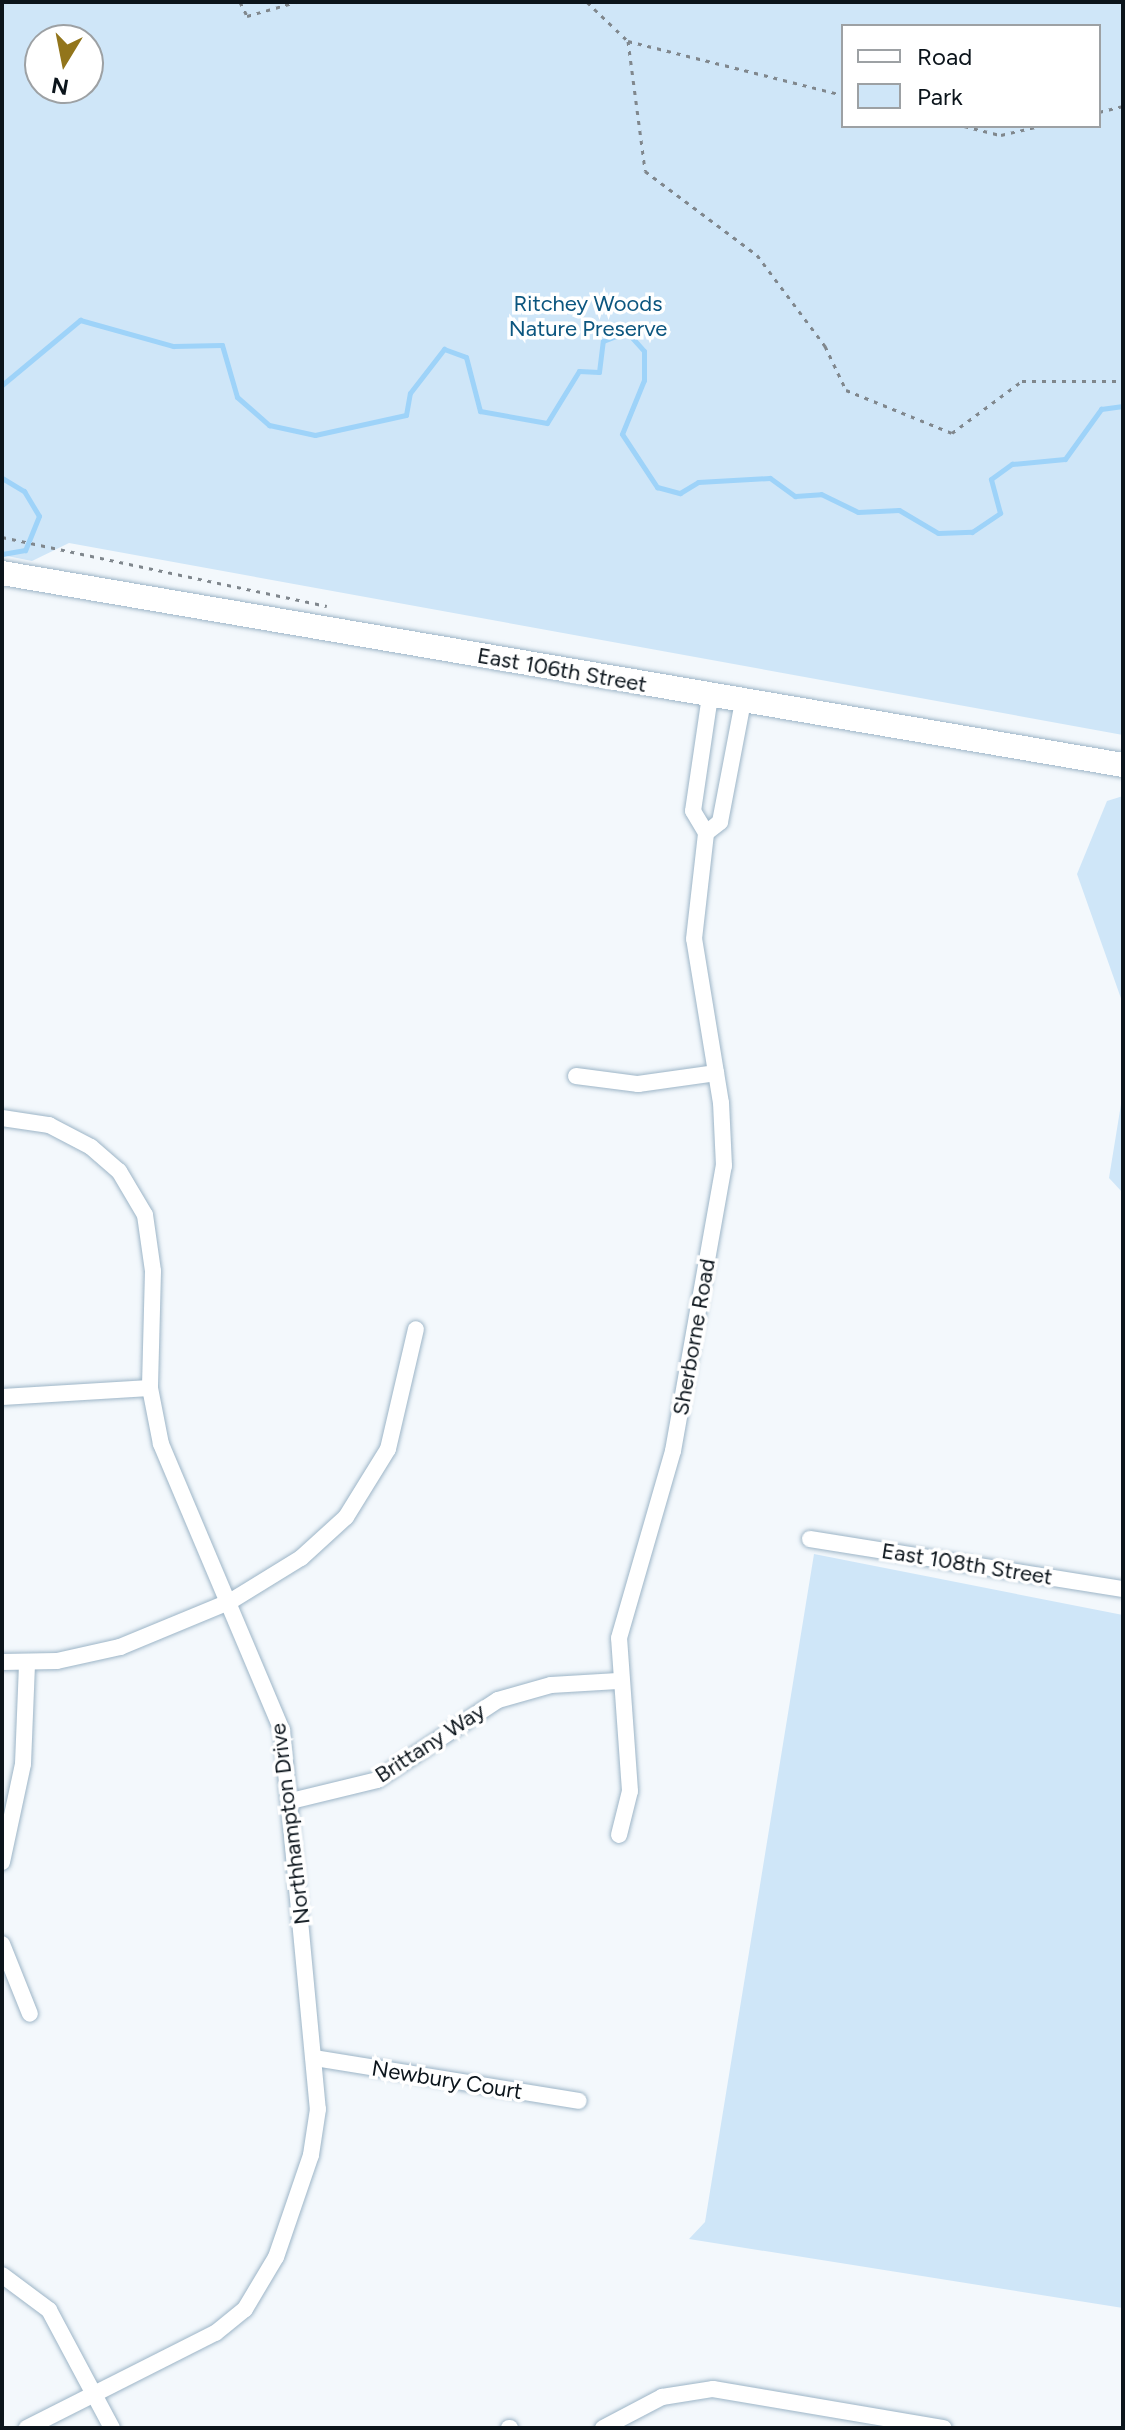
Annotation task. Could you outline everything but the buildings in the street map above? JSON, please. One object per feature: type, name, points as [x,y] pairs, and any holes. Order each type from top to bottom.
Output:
[{"type":"main road","name":"East 106th Street","points":[[2,573],[1123,765]]},
{"type":"street","name":"Sherborne Road","points":[[619,1835],[630,1791],[618,1681],[624,1609],[673,1451],[724,1166],[716,1073],[693,930],[706,833],[693,811],[710,696]]},
{"type":"street","name":"Sherborne Road","points":[[706,833],[720,822],[743,701]]},
{"type":"street","points":[[576,1076],[638,1084],[716,1073]]},
{"type":"street","name":"Northhampton Drive","points":[[2,1118],[49,1125],[91,1147],[138,1200],[153,1271],[150,1388],[165,1458],[272,1695],[291,1801],[314,2058],[315,2141],[259,2290],[215,2333],[27,2428]]},
{"type":"street","points":[[2,1662],[27,1663],[120,1647],[231,1601],[301,1558],[358,1500],[395,1432],[416,1329]]},
{"type":"street","points":[[2,1397],[150,1388]]},
{"type":"street","name":"East 108th Street","points":[[810,1539],[1123,1589]]},
{"type":"street","points":[[2,1862],[23,1764],[27,1663]]},
{"type":"street","name":"Brittany Way","points":[[291,1801],[377,1780],[498,1700],[551,1685],[618,1681]]},
{"type":"street","points":[[2,1944],[30,2014]]},
{"type":"street","name":"Newbury Court","points":[[314,2058],[579,2101]]},
{"type":"street","points":[[2,2275],[49,2310],[112,2428]]},
{"type":"street","points":[[603,2428],[662,2397],[713,2389],[944,2428]]},
{"type":"path","points":[[240,2],[247,16],[296,2]]},
{"type":"path","points":[[332,2],[366,2]]},
{"type":"path","points":[[587,2],[628,41],[841,94]]},
{"type":"path","points":[[628,41],[645,171],[757,255],[825,346],[846,390],[952,433],[1022,381],[1123,381]]},
{"type":"path","points":[[1101,112],[1123,106]]},
{"type":"path","points":[[972,128],[1001,135],[1031,128]]},
{"type":"path","points":[[2,537],[338,608]]},
{"type":"green space","name":"Ritchey Woods Nature Preserve","points":[[2,2],[1123,2],[1123,735],[69,543],[32,561],[2,555]]},
{"type":"green space","points":[[1123,796],[1123,1004],[1077,874],[1107,801]]},
{"type":"green space","points":[[1123,1092],[1123,1193],[1109,1178]]},
{"type":"green space","points":[[814,1554],[1123,1615],[1123,2308],[689,2239],[705,2222]]},
{"type":"waterway","points":[[2,385],[80,320],[173,346],[222,345],[237,397],[269,425],[315,435],[406,415],[410,393],[444,349],[466,357],[480,411],[547,423],[579,371],[599,372],[603,341],[627,332],[644,351],[644,380],[622,434],[657,487],[680,493],[698,482],[770,478],[795,496],[821,494],[858,512],[899,510],[938,533],[972,532],[1000,513],[991,479],[1012,464],[1065,459],[1101,409],[1123,406]]},
{"type":"waterway","points":[[2,478],[24,491],[39,516],[25,550],[2,554]]}]
